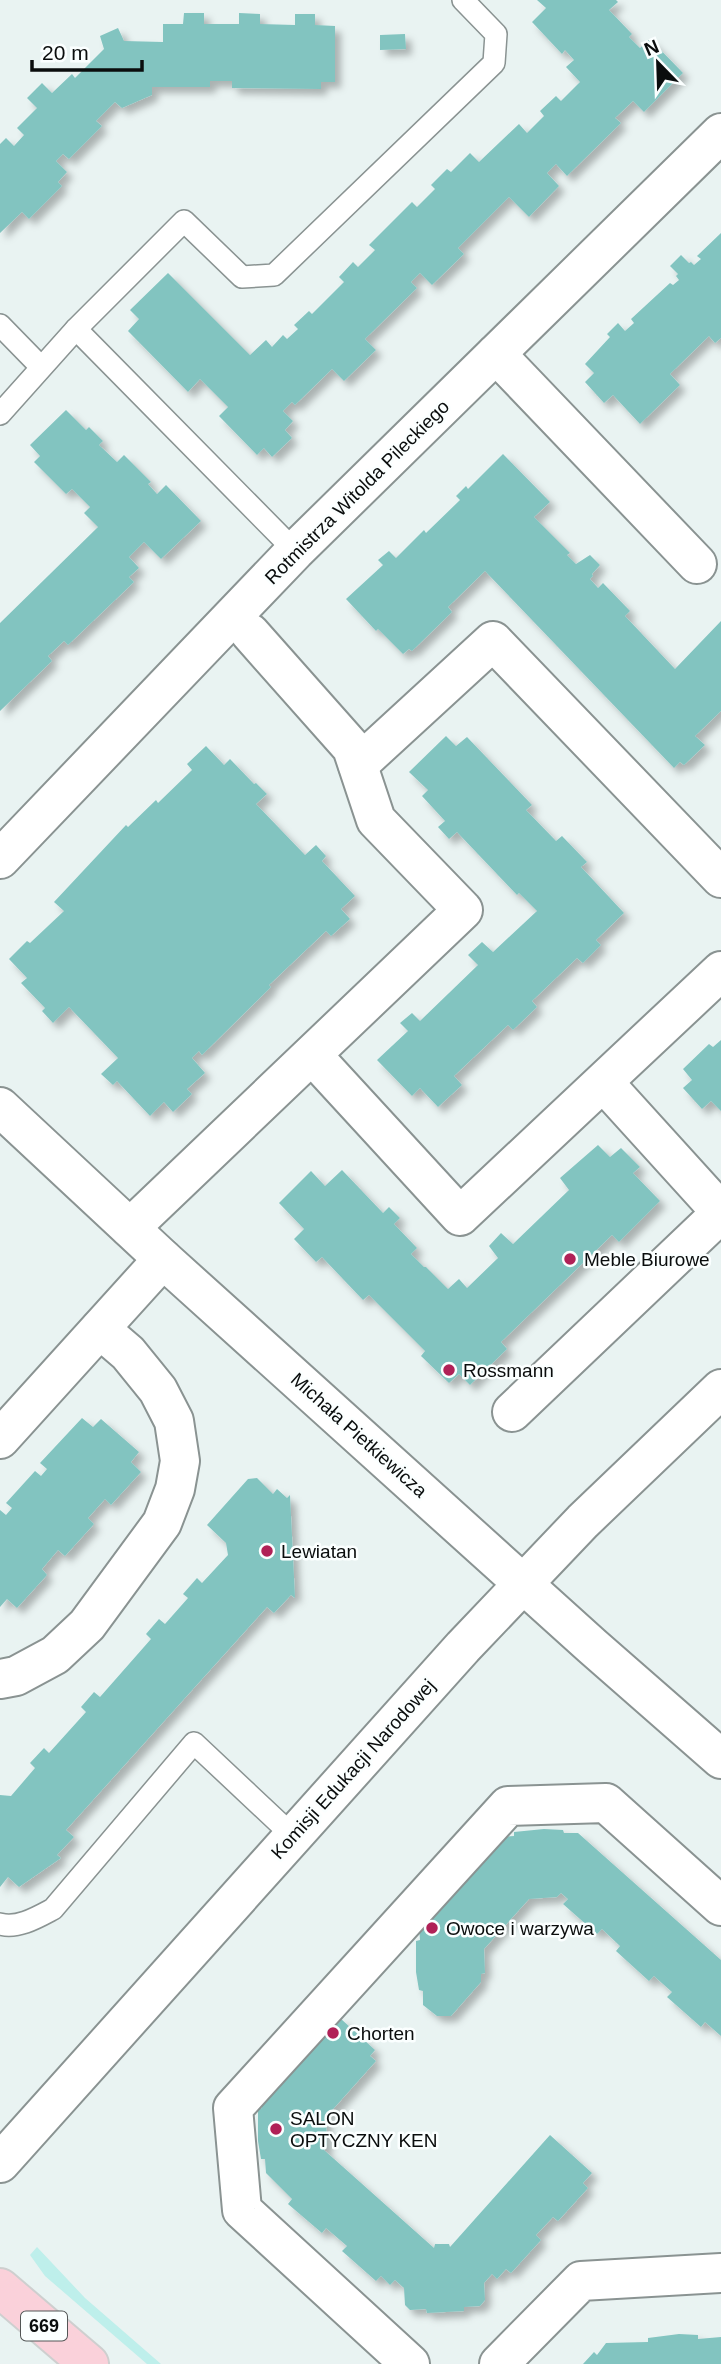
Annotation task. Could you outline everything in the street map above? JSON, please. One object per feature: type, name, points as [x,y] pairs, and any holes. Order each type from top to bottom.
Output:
[{"type":"main road","name":"669","points":[[0,2288],[89,2364]]},
{"type":"street","name":"Rotmistrza Witolda Pileckiego","points":[[0,859],[295,551],[721,133]]},
{"type":"street","points":[[496,355],[697,564]]},
{"type":"street","points":[[131,1228],[463,910],[376,820],[352,748],[250,633]]},
{"type":"street","points":[[358,765],[493,641],[721,878]]},
{"type":"street","points":[[312,1055],[460,1216],[721,971]]},
{"type":"street","points":[[512,1412],[721,1213],[604,1083]]},
{"type":"street","name":"Michała Pietkiewicza","points":[[0,1107],[163,1259],[721,1759]]},
{"type":"street","points":[[0,1439],[163,1259]]},
{"type":"street","points":[[0,1679],[16,1676],[54,1655],[87,1625],[162,1523],[176,1489],[180,1461],[174,1421],[158,1390],[128,1353],[100,1329]]},
{"type":"street","name":"Komisji Edukacji Narodowej","points":[[0,2164],[454,1657],[583,1521],[721,1389]]},
{"type":"street","points":[[410,2364],[242,2210],[233,2108],[508,1806],[606,1803],[721,1906]]},
{"type":"street","points":[[499,2364],[581,2281],[721,2273]]},
{"type":"lane","points":[[0,414],[76,329],[184,221],[242,278],[274,275],[494,63],[496,34],[463,0]]},
{"type":"lane","points":[[0,325],[41,367]]},
{"type":"lane","points":[[76,329],[295,551]]},
{"type":"lane","points":[[0,1924],[7,1926],[29,1921],[53,1909],[194,1743],[293,1836]]},
{"type":"shaded area","points":[[37,2247],[85,2298],[161,2364],[147,2364],[45,2276],[30,2255]]},
{"type":"building","points":[[537,0],[616,0],[618,2],[609,10],[632,34],[629,37],[640,48],[650,39],[683,73],[644,112],[633,101],[615,118],[621,123],[567,176],[556,164],[547,173],[559,186],[529,217],[509,197],[458,248],[464,254],[432,285],[420,273],[411,282],[417,288],[365,339],[376,350],[344,381],[332,369],[295,405],[292,402],[283,411],[293,421],[285,430],[292,438],[272,457],[264,448],[257,455],[219,416],[228,407],[200,379],[188,392],[128,331],[139,319],[130,310],[168,273],[250,355],[266,340],[272,347],[283,335],[287,339],[298,329],[294,325],[309,311],[312,314],[344,282],[339,277],[353,262],[358,267],[375,250],[369,245],[412,202],[417,207],[435,189],[431,185],[447,169],[451,172],[470,153],[479,162],[519,124],[527,133],[544,116],[540,111],[556,96],[561,101],[580,82],[566,67],[574,60],[565,50],[562,54],[532,22],[546,8]]},
{"type":"building","points":[[184,13],[204,13],[204,24],[239,24],[239,13],[260,14],[260,24],[295,25],[295,14],[315,14],[315,25],[335,26],[335,82],[321,82],[321,89],[232,88],[232,81],[210,81],[210,87],[152,87],[152,95],[122,108],[115,102],[96,121],[102,126],[69,159],[63,154],[56,161],[67,172],[58,182],[62,186],[29,219],[22,212],[0,233],[0,144],[6,138],[14,146],[24,135],[17,128],[37,108],[27,98],[42,83],[52,93],[72,74],[75,78],[104,49],[100,36],[118,28],[124,41],[163,42],[163,24],[183,24]]},
{"type":"building","points":[[405,34],[406,49],[380,50],[380,35]]},
{"type":"building","points":[[721,233],[721,338],[715,343],[709,336],[670,374],[680,385],[640,424],[613,395],[604,403],[585,382],[594,373],[585,364],[610,337],[607,334],[618,323],[625,331],[634,323],[631,319],[670,283],[673,285],[679,280],[676,276],[678,274],[670,266],[681,255],[694,265],[701,259],[697,256]]},
{"type":"building","points":[[66,410],[86,430],[89,427],[103,441],[99,445],[117,462],[124,455],[151,482],[148,484],[157,494],[166,485],[201,521],[161,559],[144,542],[129,557],[139,568],[129,577],[134,582],[68,645],[64,641],[48,656],[52,661],[0,711],[0,623],[98,527],[84,513],[90,507],[72,489],[66,494],[34,462],[40,456],[30,445]]},
{"type":"building","points":[[503,454],[550,502],[534,517],[570,553],[567,555],[576,564],[590,555],[600,565],[590,579],[598,588],[603,583],[630,611],[625,616],[675,669],[721,621],[721,711],[695,736],[705,745],[684,765],[680,762],[674,768],[485,571],[448,607],[452,612],[412,651],[409,649],[403,654],[378,629],[376,631],[346,599],[383,565],[378,560],[389,551],[396,558],[424,530],[426,533],[460,500],[456,496],[466,486],[468,489]]},
{"type":"building","points":[[446,736],[456,746],[467,737],[532,805],[526,810],[556,841],[562,836],[587,862],[581,867],[624,913],[596,940],[601,945],[583,963],[577,958],[532,1001],[537,1007],[513,1030],[508,1025],[454,1076],[462,1085],[438,1107],[420,1088],[412,1096],[377,1060],[408,1031],[400,1023],[412,1013],[420,1021],[478,965],[468,955],[482,942],[493,952],[537,911],[519,893],[517,895],[457,832],[449,839],[438,827],[445,821],[422,796],[428,790],[409,772]]},
{"type":"building","points":[[206,746],[224,765],[230,759],[267,794],[256,804],[305,855],[316,845],[326,856],[322,861],[355,896],[341,909],[350,919],[331,936],[326,931],[269,985],[271,987],[202,1055],[199,1051],[192,1058],[205,1073],[187,1089],[192,1094],[173,1112],[164,1102],[150,1116],[117,1081],[113,1085],[101,1074],[118,1058],[69,1007],[53,1023],[42,1011],[45,1008],[21,983],[27,978],[9,959],[64,911],[54,902],[126,825],[128,827],[156,800],[158,803],[192,770],[187,764]]},
{"type":"building","points":[[721,1040],[721,1111],[711,1101],[702,1109],[683,1088],[692,1080],[683,1069],[709,1044],[713,1047]]},
{"type":"building","points":[[598,1145],[610,1157],[621,1148],[640,1167],[633,1173],[660,1201],[619,1242],[612,1235],[501,1342],[507,1349],[470,1385],[459,1374],[449,1383],[421,1356],[425,1351],[369,1295],[363,1300],[322,1257],[316,1262],[294,1239],[304,1229],[279,1203],[311,1171],[325,1186],[342,1170],[383,1213],[389,1207],[400,1218],[394,1224],[417,1248],[411,1254],[424,1267],[448,1289],[459,1279],[467,1288],[498,1258],[489,1246],[501,1233],[513,1244],[569,1190],[560,1178]]},
{"type":"building","points":[[82,1418],[93,1427],[101,1419],[139,1452],[131,1462],[141,1472],[111,1505],[105,1499],[88,1518],[94,1524],[65,1556],[58,1550],[42,1569],[47,1575],[17,1608],[7,1599],[0,1607],[0,1510],[6,1515],[12,1508],[6,1503],[35,1471],[41,1476],[47,1469],[40,1463]]},
{"type":"building","points":[[257,1478],[273,1494],[277,1489],[287,1498],[290,1495],[295,1598],[291,1595],[274,1613],[267,1607],[66,1830],[74,1837],[57,1855],[61,1858],[19,1887],[8,1877],[0,1887],[0,1795],[11,1796],[35,1768],[30,1763],[44,1748],[49,1753],[86,1712],[81,1707],[94,1692],[100,1697],[151,1639],[146,1634],[159,1619],[165,1624],[188,1598],[183,1594],[197,1578],[202,1583],[228,1555],[226,1543],[207,1525],[248,1479]]},
{"type":"building","points":[[544,1829],[578,1833],[721,1960],[721,2036],[705,2022],[701,2027],[667,1997],[672,1992],[654,1976],[649,1981],[616,1951],[620,1946],[602,1929],[597,1934],[563,1904],[568,1899],[561,1893],[557,1897],[529,1899],[484,1949],[485,1973],[481,1974],[481,1982],[451,2016],[437,2016],[423,2005],[423,1991],[419,1990],[416,1972],[419,1926],[448,1894],[455,1893],[456,1886],[472,1867],[480,1867],[479,1859],[500,1837],[514,1836],[514,1832]]},
{"type":"building","points":[[340,2018],[375,2050],[370,2056],[376,2061],[326,2117],[327,2145],[324,2150],[434,2248],[435,2244],[449,2244],[450,2247],[550,2135],[592,2173],[583,2183],[588,2188],[558,2221],[553,2217],[536,2235],[541,2240],[511,2273],[506,2269],[497,2279],[492,2274],[484,2283],[485,2300],[480,2306],[464,2307],[464,2311],[427,2313],[426,2309],[410,2310],[405,2305],[404,2288],[395,2280],[390,2285],[381,2276],[376,2281],[342,2251],[347,2246],[326,2228],[322,2233],[288,2204],[292,2199],[266,2173],[265,2159],[261,2159],[258,2141],[261,2095]]},
{"type":"building","points":[[679,2334],[698,2335],[698,2339],[721,2337],[721,2364],[583,2364],[594,2352],[597,2355],[606,2343],[648,2342],[648,2338]]},
{"type":"place","name":"Meble Biurowe","points":[[570,1259]]},
{"type":"place","name":"Rossmann","points":[[449,1370]]},
{"type":"place","name":"Lewiatan","points":[[267,1551]]},
{"type":"place","name":"Owoce i warzywa","points":[[432,1928]]},
{"type":"place","name":"Chorten","points":[[333,2033]]},
{"type":"place","name":"SALON OPTYCZNY KEN","points":[[276,2129]]}]
